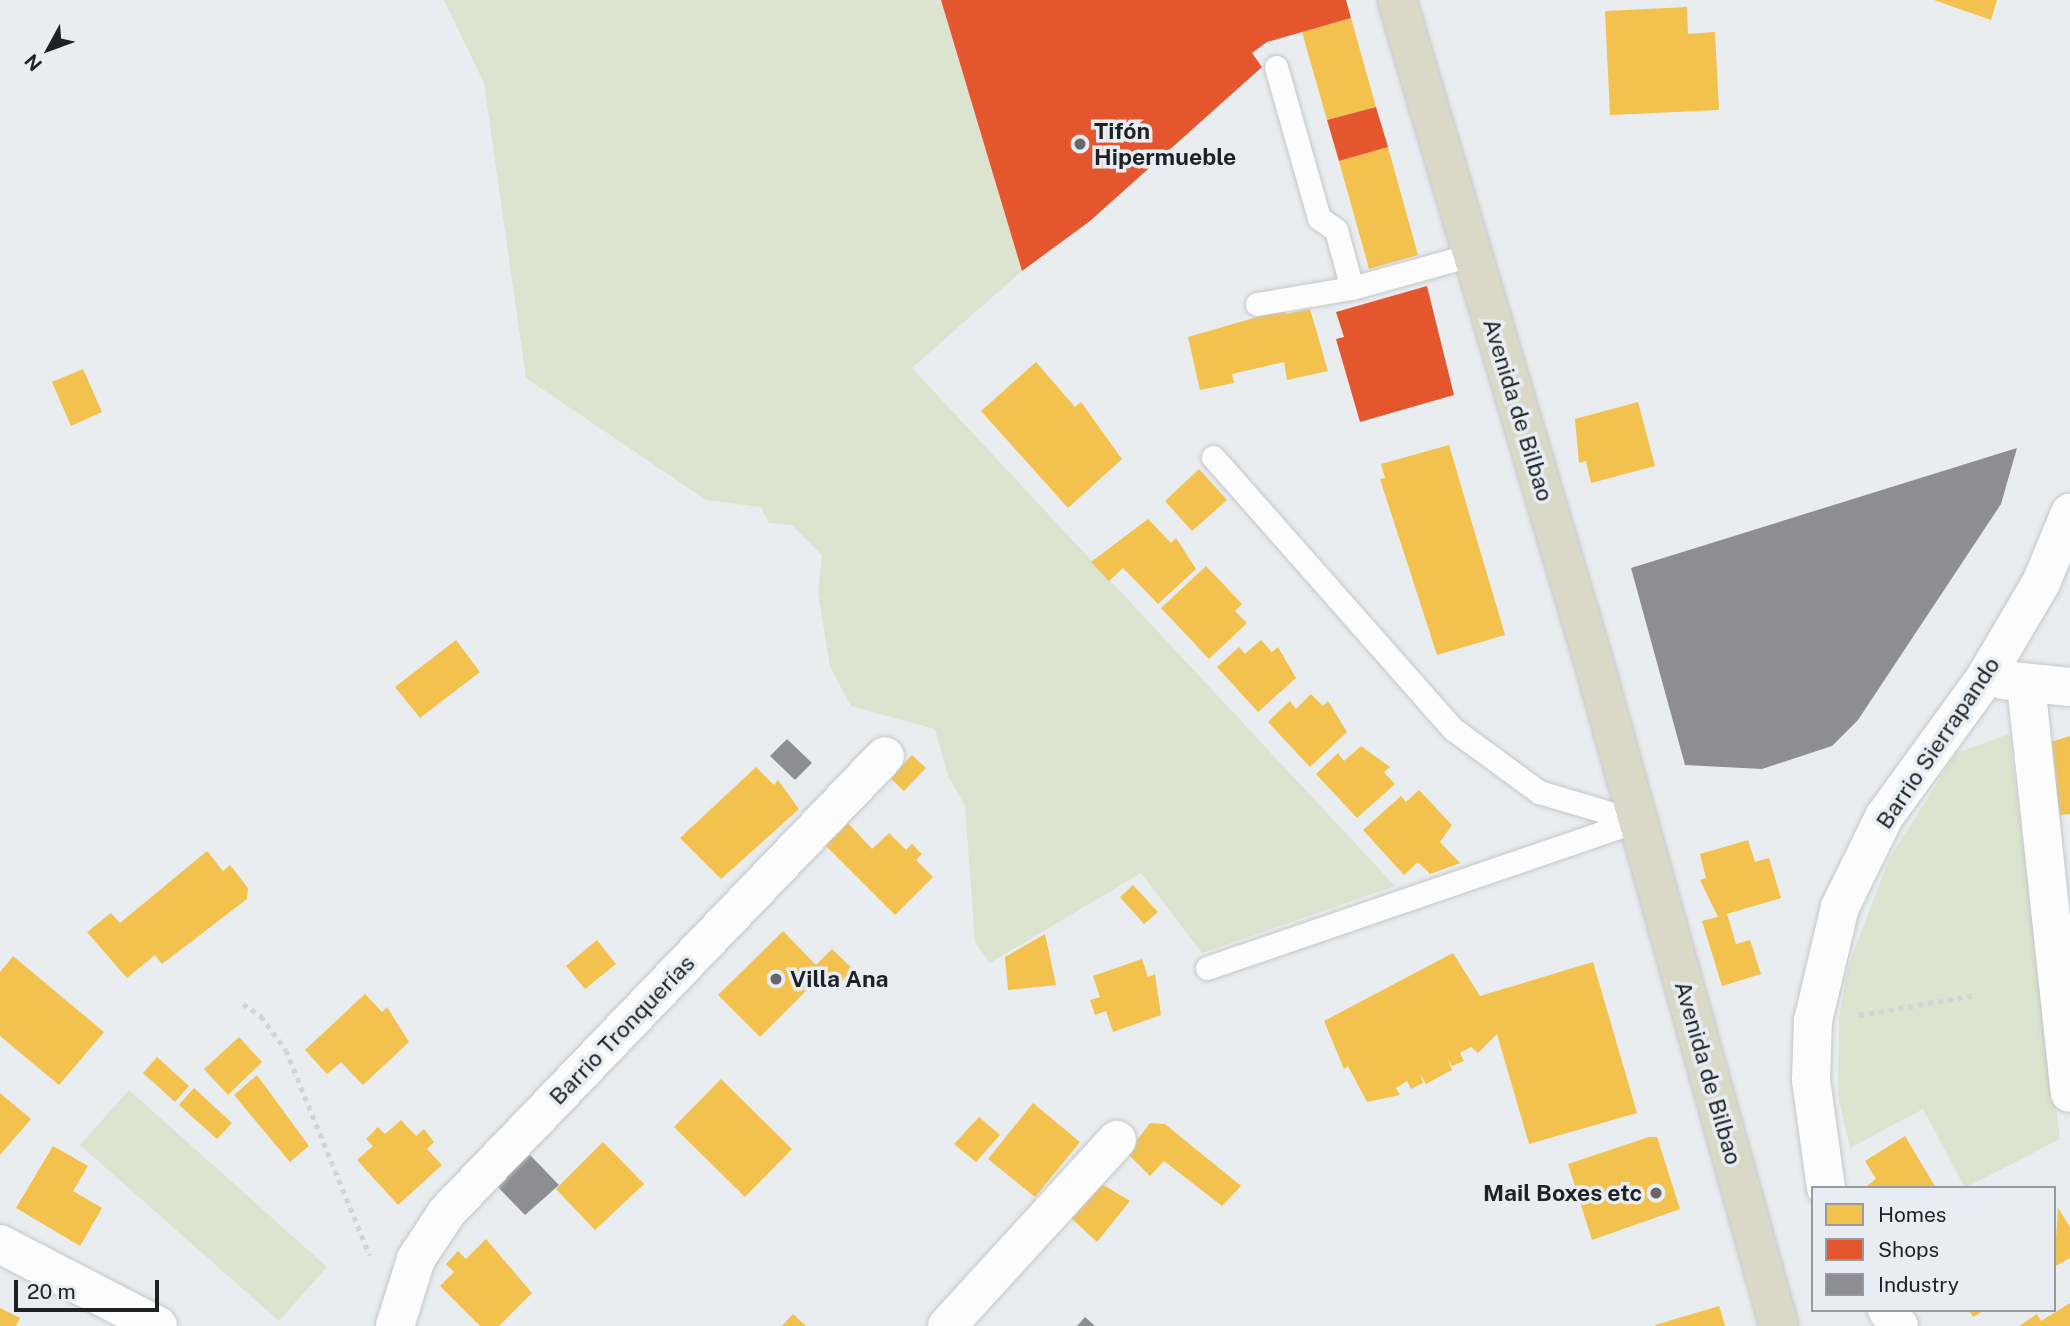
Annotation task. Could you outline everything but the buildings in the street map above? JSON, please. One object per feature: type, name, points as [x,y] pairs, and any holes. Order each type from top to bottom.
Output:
[{"type":"highway","name":"Avenida de Bilbao","points":[[1397,0],[1637,821],[1779,1326]]},
{"type":"street","name":"Barrio Sierrapando","points":[[1826,1186],[1811,1080],[1813,1021],[1840,907],[1884,817],[1985,678],[2041,583],[2070,513]]},
{"type":"street","points":[[1985,678],[2070,687]]},
{"type":"street","points":[[2026,684],[2070,1093]]},
{"type":"street","name":"Barrio Tronquerías","points":[[395,1320],[416,1259],[447,1212],[885,756]]},
{"type":"street","points":[[947,1326],[1117,1140]]},
{"type":"street","points":[[0,1244],[143,1322]]},
{"type":"lane","points":[[1276,67],[1318,218],[1336,230],[1352,288]]},
{"type":"lane","points":[[1257,304],[1352,288],[1471,255]]},
{"type":"lane","points":[[1213,457],[1453,729],[1539,792],[1637,821]]},
{"type":"lane","points":[[1207,968],[1637,821]]},
{"type":"path","points":[[1813,1021],[1976,995]]},
{"type":"path","points":[[243,1004],[261,1016],[286,1050],[395,1320]]},
{"type":"green space","points":[[444,0],[941,0],[1022,271],[912,368],[1395,886],[1202,953],[1141,873],[990,963],[975,942],[965,806],[948,776],[935,729],[851,706],[830,667],[818,593],[822,555],[792,525],[769,523],[761,507],[706,500],[526,378],[484,83]]},
{"type":"green space","points":[[2009,734],[2060,1139],[1969,1186],[1964,1186],[1923,1109],[1850,1148],[1838,1096],[1839,1019],[1848,967],[1889,859],[1956,753]]},
{"type":"green space","points":[[129,1090],[327,1267],[279,1321],[80,1145]]},
{"type":"place","name":"Tifón Hipermueble","points":[[1080,144]]},
{"type":"place","name":"Villa Ana","points":[[776,979]]},
{"type":"place","name":"Mail Boxes etc","points":[[1656,1193]]}]
